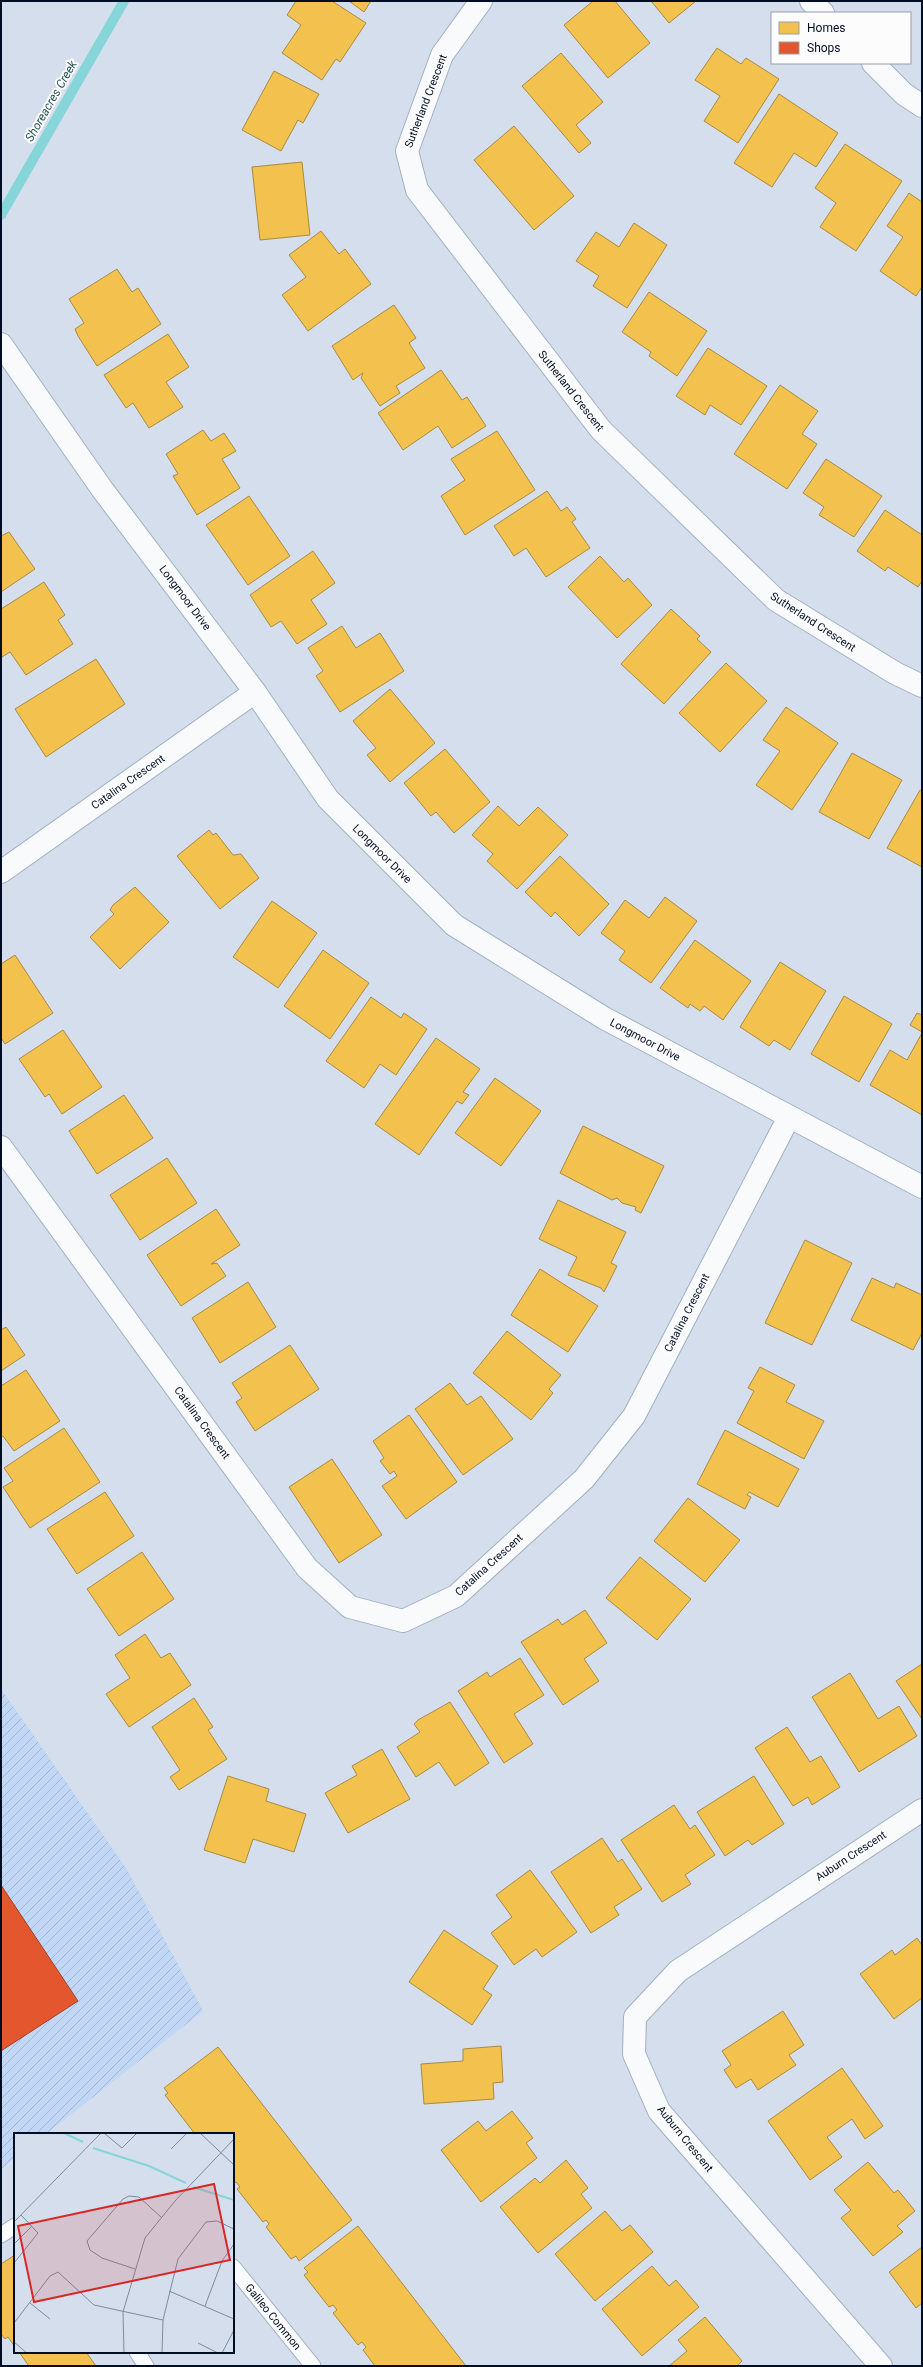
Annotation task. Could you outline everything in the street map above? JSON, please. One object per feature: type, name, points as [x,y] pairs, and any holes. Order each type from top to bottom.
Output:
[{"type":"street","name":"Sutherland Crescent","points":[[481,1],[442,55],[407,151],[417,190],[600,430],[776,600],[895,673],[922,686]]},
{"type":"street","points":[[811,1],[822,12]]},
{"type":"street","points":[[874,64],[904,94],[922,106]]},
{"type":"street","name":"Longmoor Drive","points":[[1,344],[102,489],[255,692],[328,799],[454,925],[604,1018],[922,1187]]},
{"type":"street","name":"Catalina Crescent","points":[[1,872],[255,692]]},
{"type":"street","name":"Catalina Crescent","points":[[1,1147],[308,1568],[350,1607],[403,1621],[456,1596],[584,1479],[634,1416],[789,1117]]},
{"type":"street","name":"Auburn Crescent","points":[[881,2366],[659,2111],[634,2054],[635,2017],[678,1971],[922,1810]]},
{"type":"lane","points":[[1,2235],[14,2227]]},
{"type":"lane","name":"Galileo Common","points":[[234,2268],[313,2366]]},
{"type":"lane","points":[[138,2353],[146,2366]]},
{"type":"shaded area","points":[[1,1689],[126,1868],[203,2011],[47,2133],[14,2133],[14,2159],[1,2169]]},
{"type":"building: Homes","points":[[296,1],[332,1],[366,23],[340,62],[336,59],[322,80],[282,53],[301,25],[287,15]]},
{"type":"building: Homes","points":[[349,1],[371,1],[364,12]]},
{"type":"building: Homes","points":[[593,1],[615,1],[650,43],[608,78],[564,25]]},
{"type":"building: Homes","points":[[651,1],[696,1],[669,23]]},
{"type":"building: Homes","points":[[717,48],[741,64],[746,58],[779,79],[738,143],[704,121],[720,96],[695,80]]},
{"type":"building: Homes","points":[[561,53],[603,102],[576,125],[591,143],[579,153],[522,86]]},
{"type":"building: Homes","points":[[274,71],[319,94],[303,123],[298,120],[281,151],[242,130]]},
{"type":"building: Homes","points":[[779,94],[838,133],[816,167],[794,153],[772,187],[734,163]]},
{"type":"building: Homes","points":[[514,126],[574,196],[534,230],[474,160]]},
{"type":"building: Homes","points":[[845,144],[902,181],[856,251],[820,227],[836,203],[815,188]]},
{"type":"building: Homes","points":[[302,162],[310,235],[260,240],[252,167]]},
{"type":"building: Homes","points":[[909,193],[922,202],[922,287],[916,296],[880,271],[903,237],[887,226]]},
{"type":"building: Homes","points":[[634,223],[667,245],[627,308],[593,286],[599,276],[576,261],[596,232],[619,247]]},
{"type":"building: Homes","points":[[321,231],[339,254],[345,249],[371,284],[308,331],[282,295],[306,277],[289,255]]},
{"type":"building: Homes","points":[[117,269],[132,292],[138,288],[161,324],[97,366],[75,329],[84,323],[69,299]]},
{"type":"building: Homes","points":[[649,292],[707,331],[677,376],[649,356],[651,352],[622,332]]},
{"type":"building: Homes","points":[[394,305],[416,338],[409,343],[425,368],[396,386],[400,393],[380,406],[361,378],[363,373],[353,380],[332,346]]},
{"type":"building: Homes","points":[[168,334],[189,367],[166,382],[183,407],[149,428],[133,403],[126,408],[104,375]]},
{"type":"building: Homes","points":[[708,348],[767,386],[741,425],[710,405],[705,415],[676,396]]},
{"type":"building: Homes","points":[[441,370],[462,400],[467,397],[486,426],[452,448],[438,426],[403,450],[378,413]]},
{"type":"building: Homes","points":[[780,385],[818,411],[802,434],[817,444],[787,489],[734,454]]},
{"type":"building: Homes","points":[[203,430],[211,441],[224,433],[236,451],[222,459],[240,488],[197,515],[173,476],[178,474],[166,454]]},
{"type":"building: Homes","points":[[497,431],[535,490],[465,535],[441,496],[465,480],[451,459]]},
{"type":"building: Homes","points":[[826,459],[882,496],[854,537],[819,515],[824,507],[803,493]]},
{"type":"building: Homes","points":[[547,491],[561,511],[567,507],[576,519],[572,522],[590,548],[546,577],[526,548],[514,556],[494,526]]},
{"type":"building: Homes","points":[[249,496],[290,556],[248,585],[206,525]]},
{"type":"building: Homes","points":[[885,510],[922,535],[922,581],[918,587],[888,567],[885,571],[857,551]]},
{"type":"building: Homes","points":[[9,532],[35,569],[1,592],[1,536]]},
{"type":"building: Homes","points":[[313,551],[335,583],[311,600],[327,624],[297,644],[281,621],[271,627],[250,595]]},
{"type":"building: Homes","points":[[600,556],[624,582],[628,578],[652,605],[617,638],[568,587]]},
{"type":"building: Homes","points":[[44,582],[65,615],[58,620],[73,644],[26,675],[10,652],[2,657],[1,655],[1,609]]},
{"type":"building: Homes","points":[[671,609],[700,636],[697,639],[711,652],[664,704],[621,664]]},
{"type":"building: Homes","points":[[342,626],[356,648],[380,633],[404,671],[340,712],[316,676],[323,671],[308,648]]},
{"type":"building: Homes","points":[[96,659],[125,704],[46,757],[15,709]]},
{"type":"building: Homes","points":[[726,663],[767,701],[720,752],[679,713]]},
{"type":"building: Homes","points":[[390,689],[435,743],[390,782],[367,755],[376,748],[353,721]]},
{"type":"building: Homes","points":[[786,707],[838,743],[792,810],[756,785],[780,751],[763,740]]},
{"type":"building: Homes","points":[[445,749],[490,802],[454,833],[436,812],[431,816],[404,783]]},
{"type":"building: Homes","points":[[852,753],[902,780],[869,839],[819,812]]},
{"type":"building: Homes","points":[[920,790],[922,791],[922,867],[887,848]]},
{"type":"building: Homes","points":[[498,806],[519,826],[538,807],[568,835],[517,889],[487,861],[493,854],[472,835]]},
{"type":"building: Homes","points":[[209,830],[213,835],[216,833],[233,855],[241,854],[259,878],[220,909],[177,856]]},
{"type":"building: Homes","points":[[560,856],[609,904],[579,936],[555,912],[551,917],[525,892]]},
{"type":"building: Homes","points":[[135,887],[169,922],[120,969],[90,937],[114,914],[110,910],[113,905]]},
{"type":"building: Homes","points":[[665,897],[697,921],[651,983],[619,960],[625,951],[601,933],[625,900],[649,918]]},
{"type":"building: Homes","points":[[272,901],[317,933],[278,988],[233,957]]},
{"type":"building: Homes","points":[[695,940],[751,981],[723,1020],[704,1006],[700,1011],[690,1004],[688,1008],[660,988]]},
{"type":"building: Homes","points":[[323,950],[369,983],[330,1039],[284,1006]]},
{"type":"building: Homes","points":[[15,955],[53,1013],[5,1044],[1,1038],[1,964]]},
{"type":"building: Homes","points":[[780,962],[826,991],[790,1050],[774,1040],[769,1046],[740,1027]]},
{"type":"building: Homes","points":[[844,996],[892,1024],[859,1082],[811,1054]]},
{"type":"building: Homes","points":[[371,997],[401,1018],[404,1013],[427,1029],[396,1075],[380,1064],[364,1088],[326,1061]]},
{"type":"building: Homes","points":[[917,1013],[922,1015],[922,1032],[910,1025]]},
{"type":"building: Homes","points":[[63,1030],[102,1087],[62,1114],[49,1094],[45,1097],[19,1059]]},
{"type":"building: Homes","points":[[922,1033],[922,1115],[870,1085],[890,1050],[907,1060]]},
{"type":"building: Homes","points":[[436,1038],[480,1069],[463,1092],[469,1095],[462,1104],[457,1101],[419,1155],[375,1124]]},
{"type":"building: Homes","points":[[495,1078],[541,1111],[501,1166],[455,1133]]},
{"type":"building: Homes","points":[[124,1095],[153,1138],[97,1174],[69,1131]]},
{"type":"building: Homes","points":[[583,1126],[664,1166],[641,1213],[635,1210],[636,1207],[622,1203],[617,1198],[612,1200],[560,1173]]},
{"type":"building: Homes","points":[[167,1158],[197,1203],[140,1240],[110,1195]]},
{"type":"building: Homes","points":[[558,1200],[626,1232],[611,1263],[617,1266],[604,1292],[601,1288],[568,1275],[577,1257],[539,1239]]},
{"type":"building: Homes","points":[[216,1209],[240,1245],[211,1264],[217,1263],[226,1276],[181,1306],[147,1255]]},
{"type":"building: Homes","points":[[805,1240],[852,1263],[812,1345],[765,1323]]},
{"type":"building: Homes","points":[[540,1269],[598,1306],[568,1352],[511,1315]]},
{"type":"building: Homes","points":[[872,1278],[894,1288],[896,1283],[922,1295],[922,1333],[913,1350],[851,1320]]},
{"type":"building: Homes","points":[[248,1282],[276,1327],[220,1363],[192,1318]]},
{"type":"building: Homes","points":[[6,1327],[25,1355],[1,1371],[1,1330]]},
{"type":"building: Homes","points":[[507,1331],[561,1375],[549,1389],[553,1393],[531,1420],[473,1373]]},
{"type":"building: Homes","points":[[290,1345],[319,1389],[255,1431],[236,1402],[242,1398],[232,1383]]},
{"type":"building: Homes","points":[[760,1367],[795,1385],[786,1402],[824,1421],[804,1459],[737,1423],[754,1391],[748,1388]]},
{"type":"building: Homes","points":[[26,1370],[60,1421],[14,1451],[3,1436],[1,1437],[1,1386]]},
{"type":"building: Homes","points":[[450,1383],[467,1405],[481,1396],[513,1439],[463,1475],[415,1409]]},
{"type":"building: Homes","points":[[409,1415],[457,1482],[406,1519],[382,1486],[397,1476],[394,1471],[390,1474],[380,1461],[384,1458],[373,1441]]},
{"type":"building: Homes","points":[[64,1428],[100,1482],[30,1528],[3,1487],[13,1481],[4,1468]]},
{"type":"building: Homes","points":[[725,1430],[799,1469],[778,1507],[749,1492],[747,1495],[751,1497],[745,1509],[697,1484]]},
{"type":"building: Homes","points":[[332,1459],[382,1535],[339,1563],[289,1487]]},
{"type":"building: Homes","points":[[105,1492],[134,1536],[77,1574],[47,1529]]},
{"type":"building: Homes","points":[[688,1498],[740,1540],[705,1582],[654,1541]]},
{"type":"building: Homes","points":[[142,1552],[174,1599],[119,1636],[87,1589]]},
{"type":"building: Homes","points":[[640,1557],[691,1599],[657,1640],[606,1598]]},
{"type":"building: Homes","points":[[585,1610],[607,1643],[584,1659],[599,1681],[563,1705],[521,1642],[558,1619],[562,1625]]},
{"type":"building: Homes","points":[[145,1634],[161,1658],[170,1653],[191,1685],[129,1727],[106,1694],[130,1678],[115,1655]]},
{"type":"building: Homes","points":[[520,1658],[544,1695],[514,1714],[533,1744],[504,1763],[458,1691],[487,1672],[490,1677]]},
{"type":"building: Homes","points":[[922,1664],[922,1719],[896,1681]]},
{"type":"building: Homes","points":[[850,1673],[878,1719],[899,1706],[917,1736],[859,1772],[812,1697]]},
{"type":"building: Homes","points":[[194,1698],[213,1727],[208,1730],[227,1759],[179,1790],[170,1777],[180,1770],[152,1727]]},
{"type":"building: Homes","points":[[450,1702],[489,1763],[455,1786],[439,1762],[416,1777],[397,1747],[420,1732],[414,1724],[418,1720]]},
{"type":"building: Homes","points":[[787,1727],[810,1762],[821,1756],[840,1787],[812,1805],[808,1797],[793,1806],[755,1748]]},
{"type":"building: Homes","points":[[382,1749],[410,1799],[348,1833],[325,1793],[357,1775],[352,1766]]},
{"type":"building: Homes","points":[[228,1776],[269,1789],[266,1801],[306,1814],[294,1852],[253,1839],[245,1863],[204,1850]]},
{"type":"building: Homes","points":[[754,1776],[784,1824],[752,1845],[748,1840],[725,1856],[697,1812]]},
{"type":"building: Homes","points":[[674,1805],[690,1829],[695,1825],[715,1855],[685,1875],[691,1884],[662,1902],[621,1840]]},
{"type":"building: Homes","points":[[602,1838],[618,1862],[622,1859],[642,1889],[614,1907],[619,1915],[591,1933],[551,1872]]},
{"type":"building: Homes","points":[[530,1870],[577,1932],[542,1957],[536,1949],[514,1965],[491,1933],[512,1917],[496,1895]]},
{"type":"building: Homes","points":[[444,1930],[498,1966],[483,1989],[492,1995],[472,2025],[409,1982]]},
{"type":"building: Homes","points":[[917,1938],[922,1945],[922,1998],[894,2019],[860,1974],[892,1950],[895,1955]]},
{"type":"building: Homes","points":[[783,2011],[804,2045],[789,2055],[796,2065],[758,2090],[751,2079],[736,2088],[724,2070],[731,2065],[722,2051]]},
{"type":"building: Homes","points":[[501,2046],[503,2082],[493,2083],[494,2099],[424,2104],[421,2064],[463,2061],[463,2049]]},
{"type":"building: Homes","points":[[218,2047],[352,2220],[299,2261],[296,2256],[291,2259],[266,2227],[269,2224],[266,2220],[263,2222],[237,2189],[240,2187],[236,2182],[234,2183],[234,2133],[194,2133],[165,2095],[168,2093],[164,2088]]},
{"type":"building: Homes","points":[[842,2068],[883,2126],[865,2139],[852,2119],[827,2137],[842,2157],[810,2180],[768,2121]]},
{"type":"building: Homes","points":[[512,2111],[533,2138],[526,2143],[537,2158],[481,2202],[441,2150],[478,2121],[486,2131]]},
{"type":"building: Homes","points":[[566,2160],[588,2188],[581,2194],[592,2208],[538,2253],[500,2207],[535,2178],[540,2183]]},
{"type":"building: Homes","points":[[868,2162],[894,2193],[898,2190],[915,2211],[897,2226],[903,2232],[873,2256],[841,2218],[851,2210],[834,2190]]},
{"type":"building: Homes","points":[[605,2211],[622,2231],[630,2225],[653,2252],[595,2301],[555,2254]]},
{"type":"building: Homes","points":[[358,2226],[466,2366],[375,2366],[363,2350],[366,2347],[362,2342],[358,2345],[333,2313],[337,2310],[333,2305],[329,2307],[304,2275],[308,2272],[304,2268]]},
{"type":"building: Homes","points":[[922,2247],[922,2303],[916,2308],[889,2272]]},
{"type":"building: Homes","points":[[14,2256],[14,2346],[8,2337],[5,2339],[1,2334],[1,2264]]},
{"type":"building: Homes","points":[[652,2266],[669,2286],[676,2280],[699,2307],[642,2356],[602,2309]]},
{"type":"building: Homes","points":[[705,2317],[742,2361],[737,2366],[669,2366],[687,2351],[678,2340]]},
{"type":"building: Homes","points":[[20,2353],[87,2353],[96,2366],[29,2366]]},
{"type":"building: Shops","points":[[1,1885],[78,2001],[1,2051]]},
{"type":"waterway","name":"Shoreacres Creek","points":[[1,215],[124,1]]}]
